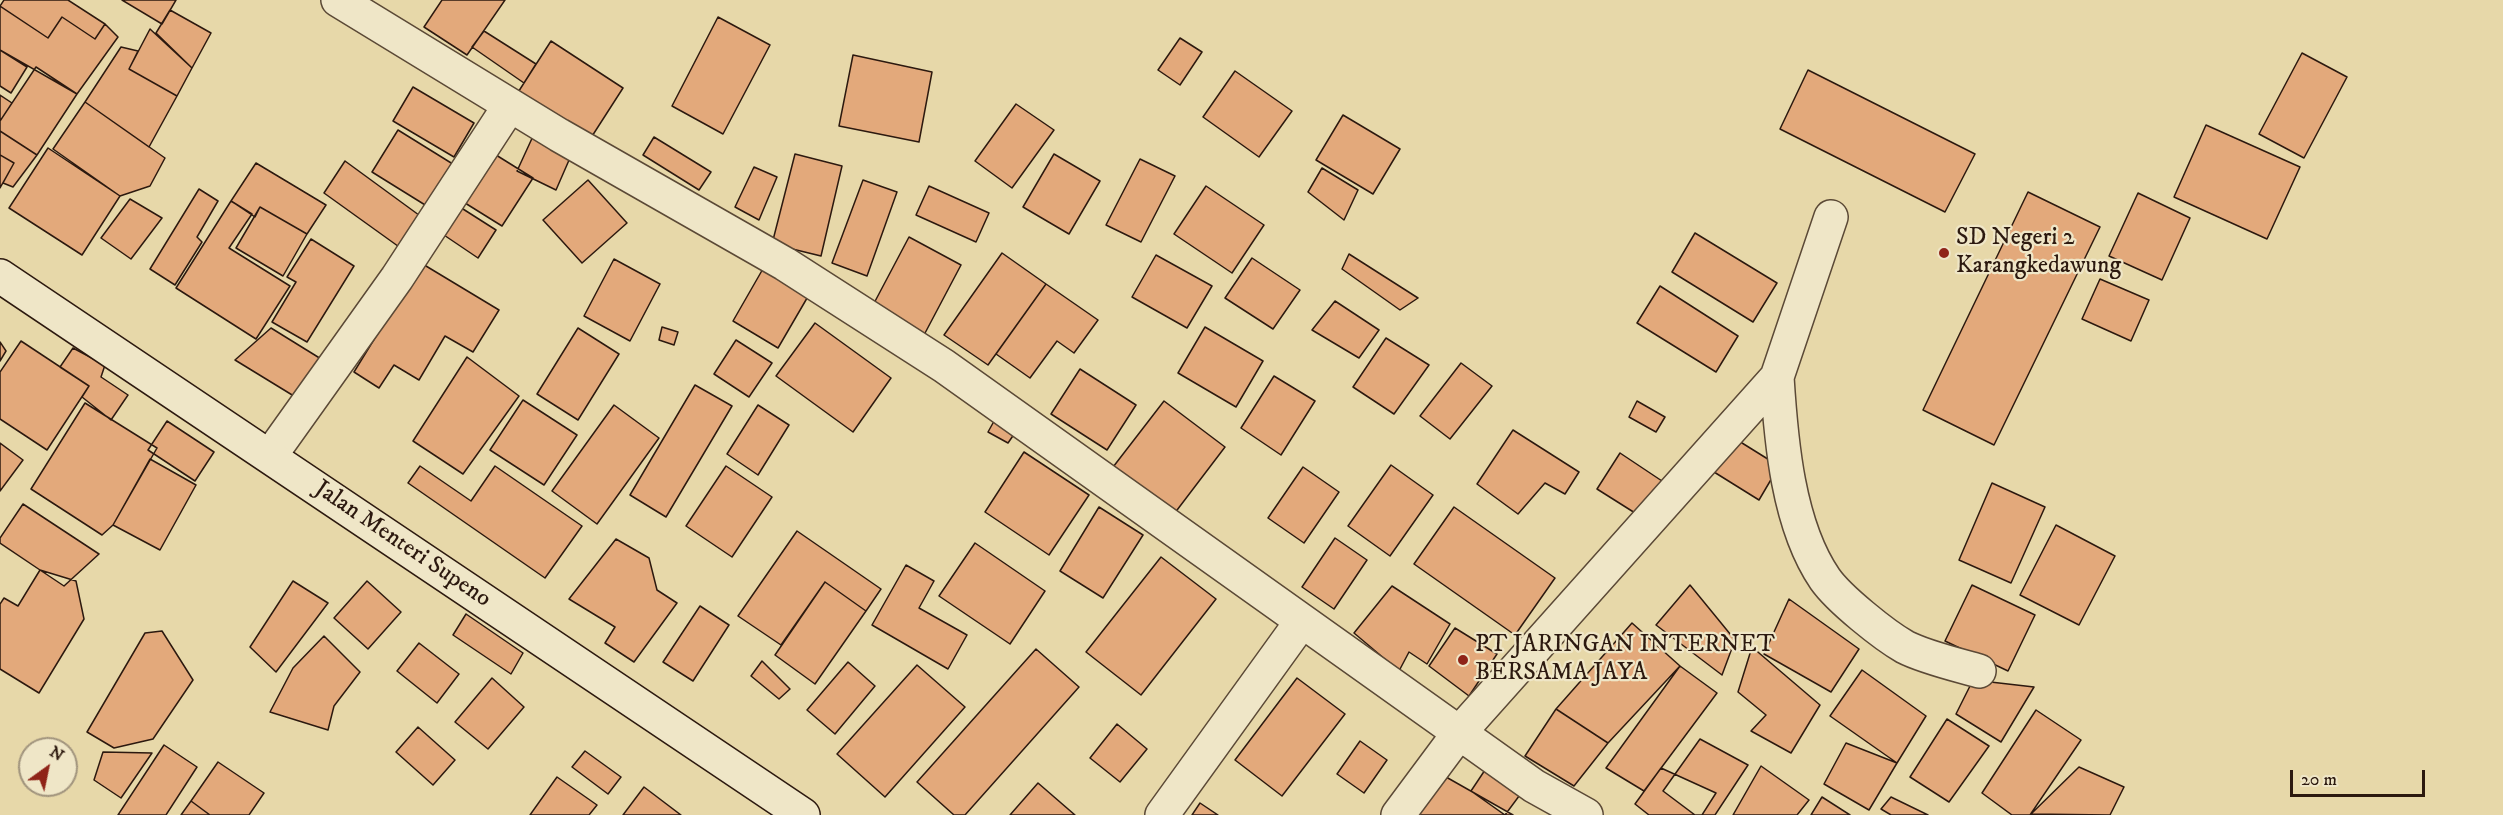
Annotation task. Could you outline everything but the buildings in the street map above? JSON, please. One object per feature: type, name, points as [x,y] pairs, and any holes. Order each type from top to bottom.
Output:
[{"type":"street","points":[[338,0],[510,105],[785,264],[944,366],[1534,786],[1586,815]]},
{"type":"street","points":[[270,456],[397,278],[510,105]]},
{"type":"street","points":[[1831,217],[1777,377],[1781,443],[1802,535],[1826,580],[1860,613],[1906,647],[1979,672]]},
{"type":"street","name":"Jalan Menteri Supeno","points":[[0,276],[803,815]]},
{"type":"street","points":[[1398,815],[1459,733],[1777,377]]},
{"type":"street","points":[[1161,815],[1302,621]]},
{"type":"place","name":"SD Negeri 2 Karangkedawung","points":[[1944,253]]},
{"type":"place","name":"PT JARINGAN INTERNET BERSAMA JAYA","points":[[1463,660]]}]
